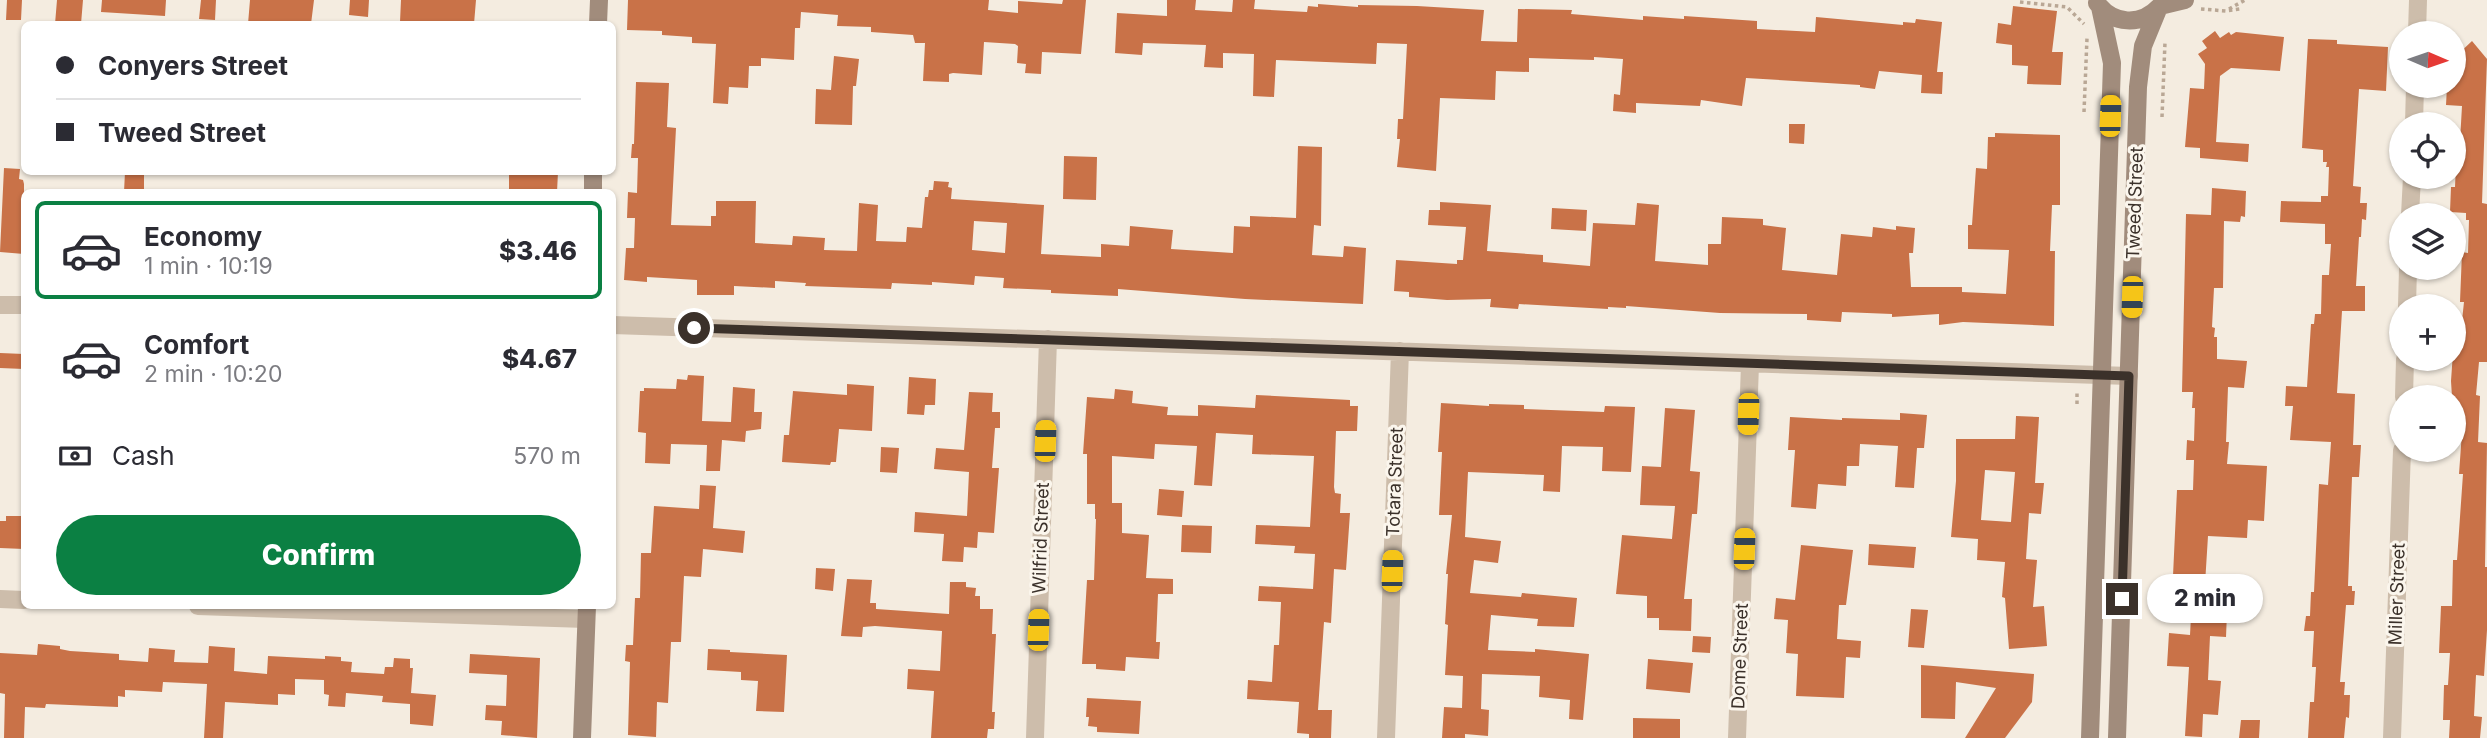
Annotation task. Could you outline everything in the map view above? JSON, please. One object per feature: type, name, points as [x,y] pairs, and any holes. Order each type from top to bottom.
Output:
[{"type":"main road","points":[[598,21],[599,0]]},
{"type":"main road","points":[[2095,2],[2112,17],[2127,21],[2147,17],[2161,4],[2190,5]]},
{"type":"main road","name":"Tweed Street","points":[[2090,738],[2112,63],[2095,2]]},
{"type":"main road","name":"Tweed Street","points":[[2117,738],[2140,68],[2146,38],[2161,4]]},
{"type":"main road","points":[[582,738],[586,612]]},
{"type":"street","points":[[2417,21],[2418,0]]},
{"type":"street","points":[[0,305],[21,306]]},
{"type":"street","points":[[616,325],[2129,376]]},
{"type":"street","name":"Wilfrid Street","points":[[1035,738],[1048,339]]},
{"type":"street","name":"Totara Street","points":[[1386,738],[1400,351]]},
{"type":"street","name":"Dome Street","points":[[1737,738],[1750,364]]},
{"type":"street","name":"Miller Street","points":[[2392,738],[2402,462]]},
{"type":"street","points":[[0,599],[21,600]]},
{"type":"street","points":[[392,609],[586,612]]},
{"type":"path","points":[[2226,11],[2245,0]]},
{"type":"path","points":[[2023,2],[2051,2],[2067,7],[2084,24],[2087,32],[2084,112]]},
{"type":"path","points":[[2207,3],[2207,9]]},
{"type":"path","points":[[2190,5],[2226,11],[2241,9]]},
{"type":"path","points":[[2161,113],[2165,37]]},
{"type":"path","points":[[2085,94],[2090,104]]},
{"type":"path","points":[[2077,392],[2077,404]]},
{"type":"building","points":[[7,0],[22,0],[21,20],[6,20]]},
{"type":"building","points":[[57,0],[83,0],[81,21],[55,21]]},
{"type":"building","points":[[102,0],[166,0],[165,16],[101,12]]},
{"type":"building","points":[[201,0],[216,0],[215,20],[199,19]]},
{"type":"building","points":[[250,0],[314,0],[311,21],[248,21]]},
{"type":"building","points":[[350,0],[369,0],[368,17],[349,15]]},
{"type":"building","points":[[401,0],[476,0],[474,21],[400,21]]},
{"type":"building","points":[[628,0],[989,0],[988,10],[1018,13],[1018,1],[1062,4],[1063,0],[1086,0],[1081,54],[1042,52],[1041,74],[1025,73],[1026,64],[1017,63],[1018,46],[984,42],[982,75],[953,73],[949,74],[949,82],[923,81],[925,43],[915,43],[913,35],[871,32],[871,27],[837,26],[838,15],[801,12],[800,28],[795,28],[794,60],[761,58],[761,66],[749,66],[748,88],[729,87],[728,104],[713,103],[716,44],[692,43],[692,37],[662,35],[662,31],[627,30]]},
{"type":"building","points":[[1167,0],[1196,0],[1195,10],[1232,12],[1233,0],[1255,0],[1254,9],[1307,12],[1308,6],[1318,7],[1318,4],[1484,10],[1481,41],[1517,42],[1518,9],[1572,10],[1571,14],[1643,20],[1643,16],[1684,19],[1684,16],[1757,21],[1757,29],[1815,32],[1816,17],[1903,25],[1903,22],[1915,23],[1916,19],[1942,22],[1937,72],[1943,72],[1942,94],[1921,93],[1922,75],[1879,71],[1875,89],[1860,85],[1746,78],[1742,106],[1701,100],[1700,106],[1636,103],[1636,113],[1613,111],[1614,94],[1620,95],[1623,59],[1529,58],[1529,72],[1496,71],[1495,100],[1440,98],[1436,171],[1397,167],[1400,139],[1397,139],[1398,119],[1403,119],[1407,44],[1377,43],[1376,64],[1276,60],[1274,97],[1253,96],[1254,54],[1223,53],[1223,68],[1204,67],[1206,45],[1143,43],[1142,55],[1115,53],[1117,13],[1167,16]]},
{"type":"building","points":[[2013,6],[2057,11],[2052,52],[2063,52],[2061,85],[2027,84],[2028,66],[2012,65],[2012,45],[1996,43],[1998,23],[2011,25]]},
{"type":"building","points":[[2215,31],[2220,38],[2229,32],[2231,35],[2236,32],[2284,37],[2280,71],[2231,68],[2220,76],[2216,142],[2249,144],[2248,162],[2200,158],[2200,148],[2185,147],[2190,88],[2204,89],[2205,64],[2198,54],[2207,48],[2202,41]]},
{"type":"building","points":[[2308,39],[2388,47],[2386,91],[2359,89],[2353,186],[2361,187],[2360,203],[2367,203],[2366,220],[2362,219],[2359,237],[2356,286],[2365,286],[2365,311],[2342,311],[2337,393],[2355,394],[2353,445],[2361,445],[2359,477],[2352,477],[2348,586],[2352,586],[2352,591],[2355,591],[2354,605],[2346,605],[2340,682],[2345,682],[2344,695],[2350,695],[2349,718],[2346,717],[2344,738],[2308,738],[2316,667],[2312,667],[2314,631],[2304,631],[2306,616],[2310,616],[2311,592],[2314,592],[2319,484],[2328,485],[2331,442],[2290,440],[2293,406],[2285,406],[2286,386],[2307,387],[2311,324],[2314,324],[2315,314],[2321,314],[2322,275],[2329,275],[2331,244],[2325,244],[2325,224],[2280,222],[2281,201],[2321,202],[2321,196],[2328,196],[2329,167],[2326,167],[2327,162],[2323,162],[2323,150],[2302,148]]},
{"type":"building","points":[[2472,41],[2487,59],[2482,203],[2487,204],[2487,362],[2479,362],[2476,395],[2480,396],[2478,442],[2487,443],[2487,630],[2484,676],[2476,675],[2474,716],[2482,717],[2480,738],[2449,738],[2450,720],[2443,720],[2444,685],[2448,685],[2450,653],[2439,653],[2441,606],[2452,606],[2453,560],[2457,560],[2463,474],[2459,474],[2460,462],[2466,462],[2466,385],[2451,385],[2451,381],[2452,371],[2466,371],[2466,294],[2460,294],[2461,280],[2466,280],[2469,220],[2466,220],[2466,203],[2450,203],[2451,189],[2466,189],[2466,112],[2462,112],[2462,106],[2446,105],[2446,98],[2466,98],[2466,47]]},
{"type":"building","points":[[834,56],[859,59],[856,86],[853,86],[852,125],[815,124],[816,89],[831,90]]},
{"type":"building","points":[[636,82],[669,83],[667,127],[676,128],[671,225],[711,226],[711,216],[716,216],[716,201],[756,201],[755,243],[792,245],[793,236],[825,238],[824,250],[857,251],[859,203],[878,205],[876,241],[906,242],[907,227],[922,228],[925,197],[928,197],[929,190],[933,190],[934,181],[949,182],[948,187],[952,188],[951,199],[1044,205],[1041,254],[1101,257],[1101,244],[1129,246],[1130,226],[1173,230],[1171,249],[1233,253],[1234,226],[1250,227],[1250,216],[1296,218],[1298,146],[1322,147],[1321,226],[1314,225],[1312,255],[1343,257],[1344,246],[1366,248],[1363,304],[1245,299],[1118,289],[1118,296],[1051,293],[1051,290],[1003,288],[1004,278],[975,276],[974,285],[892,283],[891,289],[805,286],[806,283],[775,281],[775,288],[734,286],[734,295],[697,295],[697,280],[647,277],[647,282],[624,280],[626,248],[634,248],[635,218],[627,218],[628,192],[637,193],[638,158],[631,158]],"holes":[[[974,221],[1007,223],[1005,253],[972,250]]]},
{"type":"building","points":[[1789,124],[1805,124],[1804,144],[1789,143]]},
{"type":"building","points":[[1995,133],[2060,135],[2060,205],[2052,205],[2050,251],[2055,251],[2054,326],[1963,322],[1939,325],[1939,314],[1892,317],[1892,314],[1842,312],[1841,322],[1807,320],[1807,314],[1720,313],[1626,306],[1608,309],[1519,304],[1518,309],[1490,307],[1491,299],[1409,297],[1409,292],[1394,291],[1396,260],[1457,264],[1457,260],[1463,260],[1466,227],[1428,225],[1429,210],[1440,210],[1440,202],[1491,205],[1487,251],[1543,255],[1543,262],[1590,266],[1593,223],[1635,225],[1637,203],[1659,205],[1655,261],[1708,265],[1708,244],[1721,244],[1722,217],[1763,219],[1763,225],[1786,228],[1782,270],[1837,275],[1841,234],[1872,237],[1873,227],[1896,230],[1896,226],[1915,228],[1913,253],[1909,253],[1911,287],[1962,287],[1962,292],[2006,294],[2009,250],[1968,249],[1968,225],[1972,225],[1976,168],[1987,169],[1988,137],[1995,137]]},
{"type":"building","points":[[1064,156],[1097,157],[1096,200],[1063,199]]},
{"type":"building","points":[[4,168],[20,169],[19,179],[23,180],[24,184],[24,189],[21,189],[21,254],[0,252]]},
{"type":"building","points":[[125,175],[144,175],[144,189],[124,189]]},
{"type":"building","points":[[509,175],[558,175],[557,189],[509,189]]},
{"type":"building","points":[[2212,188],[2246,191],[2245,217],[2241,216],[2240,222],[2224,221],[2223,288],[2214,288],[2212,327],[2215,328],[2214,337],[2217,337],[2217,359],[2247,361],[2244,388],[2228,387],[2227,464],[2267,466],[2264,521],[2248,520],[2247,538],[2208,536],[2205,584],[2228,588],[2226,637],[2210,636],[2208,680],[2221,681],[2218,715],[2203,714],[2202,737],[2185,736],[2189,667],[2167,666],[2169,633],[2190,635],[2192,598],[2190,594],[2165,593],[2166,576],[2173,576],[2177,490],[2193,490],[2194,460],[2186,460],[2187,440],[2194,441],[2195,408],[2192,408],[2193,392],[2182,392],[2186,214],[2211,215]]},
{"type":"building","points":[[1552,208],[1587,210],[1586,231],[1551,229]]},
{"type":"building","points":[[0,353],[21,354],[21,369],[0,368]]},
{"type":"building","points":[[688,375],[704,376],[702,421],[731,422],[733,387],[755,389],[754,412],[762,412],[761,429],[746,431],[745,442],[722,440],[720,471],[706,471],[707,445],[671,444],[670,464],[645,463],[646,433],[638,432],[640,391],[644,391],[644,388],[676,389],[677,379],[687,380]]},
{"type":"building","points":[[909,377],[936,379],[935,405],[925,405],[924,415],[907,414]]},
{"type":"building","points":[[847,384],[874,386],[872,431],[839,429],[836,462],[831,462],[830,465],[782,462],[784,435],[789,435],[793,391],[847,395]]},
{"type":"building","points":[[1115,389],[1133,391],[1132,403],[1168,407],[1167,415],[1198,416],[1198,405],[1255,408],[1256,395],[1350,400],[1350,406],[1358,406],[1357,431],[1336,431],[1335,493],[1341,494],[1340,513],[1350,513],[1346,570],[1334,569],[1331,623],[1324,622],[1318,710],[1332,710],[1331,738],[1309,738],[1309,734],[1297,733],[1299,702],[1247,699],[1248,680],[1272,682],[1274,645],[1279,645],[1281,602],[1258,601],[1259,586],[1313,589],[1315,554],[1294,553],[1295,546],[1255,544],[1256,525],[1310,527],[1314,456],[1252,454],[1253,435],[1216,433],[1212,486],[1194,485],[1197,446],[1155,444],[1154,459],[1112,456],[1112,503],[1122,503],[1122,533],[1149,535],[1146,578],[1173,579],[1173,594],[1158,594],[1156,642],[1160,642],[1159,659],[1126,657],[1125,671],[1096,669],[1096,664],[1082,664],[1087,580],[1094,580],[1096,519],[1095,504],[1087,504],[1087,454],[1083,454],[1087,397],[1114,399]]},
{"type":"building","points":[[969,392],[993,393],[992,412],[1000,412],[1000,428],[995,428],[992,468],[999,468],[994,533],[978,532],[977,548],[964,547],[963,562],[942,561],[944,534],[914,532],[915,512],[967,516],[969,472],[934,469],[936,448],[964,450]]},
{"type":"building","points":[[1441,403],[1524,405],[1524,409],[1604,412],[1605,406],[1635,407],[1631,472],[1602,471],[1603,447],[1562,446],[1560,492],[1543,491],[1544,475],[1468,472],[1465,537],[1501,541],[1498,563],[1474,560],[1470,593],[1521,597],[1522,593],[1577,598],[1574,627],[1537,626],[1538,619],[1491,615],[1488,650],[1535,652],[1535,649],[1589,654],[1583,720],[1569,719],[1570,700],[1539,697],[1540,676],[1482,674],[1481,709],[1489,710],[1488,736],[1465,734],[1465,738],[1442,738],[1444,707],[1462,708],[1463,676],[1445,675],[1448,625],[1445,624],[1446,574],[1452,515],[1439,515],[1442,452],[1438,452]]},
{"type":"building","points":[[1665,408],[1695,410],[1690,471],[1700,472],[1697,514],[1692,514],[1684,599],[1692,599],[1691,631],[1659,630],[1659,618],[1647,618],[1647,596],[1616,594],[1622,535],[1672,539],[1675,506],[1640,505],[1642,466],[1661,467]]},
{"type":"building","points":[[1900,413],[1927,415],[1924,448],[1917,448],[1914,488],[1895,487],[1898,446],[1860,444],[1859,466],[1847,466],[1846,486],[1818,484],[1816,509],[1791,507],[1795,450],[1788,450],[1790,417],[1900,420]]},
{"type":"building","points":[[2016,416],[2039,417],[2035,483],[2044,483],[2041,514],[2029,513],[2026,559],[2037,560],[2033,607],[2044,606],[2047,646],[2009,649],[2005,598],[2002,597],[2005,562],[1977,560],[1978,539],[1951,537],[1956,481],[1956,439],[2015,439]],"holes":[[[1985,470],[2015,472],[2011,522],[1981,520]]]},
{"type":"building","points":[[881,447],[899,448],[897,473],[880,472]]},
{"type":"building","points":[[700,485],[716,486],[713,528],[745,531],[743,553],[703,549],[701,577],[684,576],[681,642],[671,642],[668,703],[657,702],[656,737],[628,735],[630,662],[625,661],[626,645],[633,645],[635,598],[640,598],[641,553],[651,553],[654,506],[699,509]]},
{"type":"building","points":[[1159,489],[1184,491],[1182,517],[1157,515]]},
{"type":"building","points":[[6,516],[21,516],[21,549],[0,548],[0,521],[6,521]]},
{"type":"building","points":[[1182,525],[1212,526],[1211,553],[1181,552]]},
{"type":"building","points":[[1869,544],[1916,547],[1914,568],[1868,565]]},
{"type":"building","points":[[1801,545],[1853,550],[1846,605],[1839,605],[1837,639],[1861,641],[1860,658],[1846,657],[1844,698],[1796,696],[1798,654],[1786,653],[1788,620],[1774,619],[1776,598],[1795,600]]},
{"type":"building","points":[[816,568],[835,569],[833,591],[815,589]]},
{"type":"building","points":[[847,579],[872,580],[870,603],[876,603],[876,609],[949,614],[950,582],[966,582],[966,587],[976,588],[975,596],[980,596],[980,609],[993,609],[992,634],[996,634],[992,712],[995,712],[994,729],[988,729],[987,738],[931,738],[934,691],[907,689],[908,669],[940,671],[942,631],[875,626],[863,627],[862,637],[841,636]]},
{"type":"building","points":[[1911,609],[1928,610],[1924,648],[1908,647]]},
{"type":"building","points":[[1693,636],[1711,637],[1710,653],[1692,652]]},
{"type":"building","points":[[38,644],[60,646],[60,649],[70,651],[119,654],[119,660],[148,662],[149,648],[175,650],[174,662],[208,663],[209,646],[235,648],[234,671],[267,674],[268,656],[325,659],[325,656],[341,657],[341,661],[352,662],[351,672],[384,674],[385,667],[393,667],[394,658],[410,659],[410,668],[413,668],[411,693],[436,695],[433,726],[410,724],[410,704],[382,702],[383,696],[346,693],[345,707],[328,706],[329,695],[324,694],[324,680],[295,679],[295,695],[278,694],[278,705],[225,702],[223,738],[204,738],[207,684],[163,682],[162,692],[125,690],[125,697],[118,696],[118,707],[46,704],[45,708],[25,707],[24,738],[4,738],[5,694],[0,693],[0,653],[37,655]]},
{"type":"building","points":[[708,649],[787,655],[784,712],[756,711],[758,681],[741,680],[741,672],[707,670]]},
{"type":"building","points":[[470,654],[540,658],[537,738],[501,735],[502,721],[485,720],[486,705],[506,706],[507,675],[469,673]]},
{"type":"building","points":[[1648,659],[1693,663],[1690,693],[1646,689]]},
{"type":"building","points":[[1921,665],[2034,674],[2032,702],[2005,738],[1965,738],[1996,688],[1956,682],[1955,719],[1921,718]]},
{"type":"building","points":[[1087,698],[1141,701],[1139,734],[1097,732],[1097,727],[1088,726]]},
{"type":"building","points":[[1633,718],[1680,719],[1680,738],[1633,738]]},
{"type":"building","points":[[2241,720],[2260,720],[2259,738],[2239,738]]},
{"type":"route","points":[[694,328],[2129,376],[2122,599]]}]
